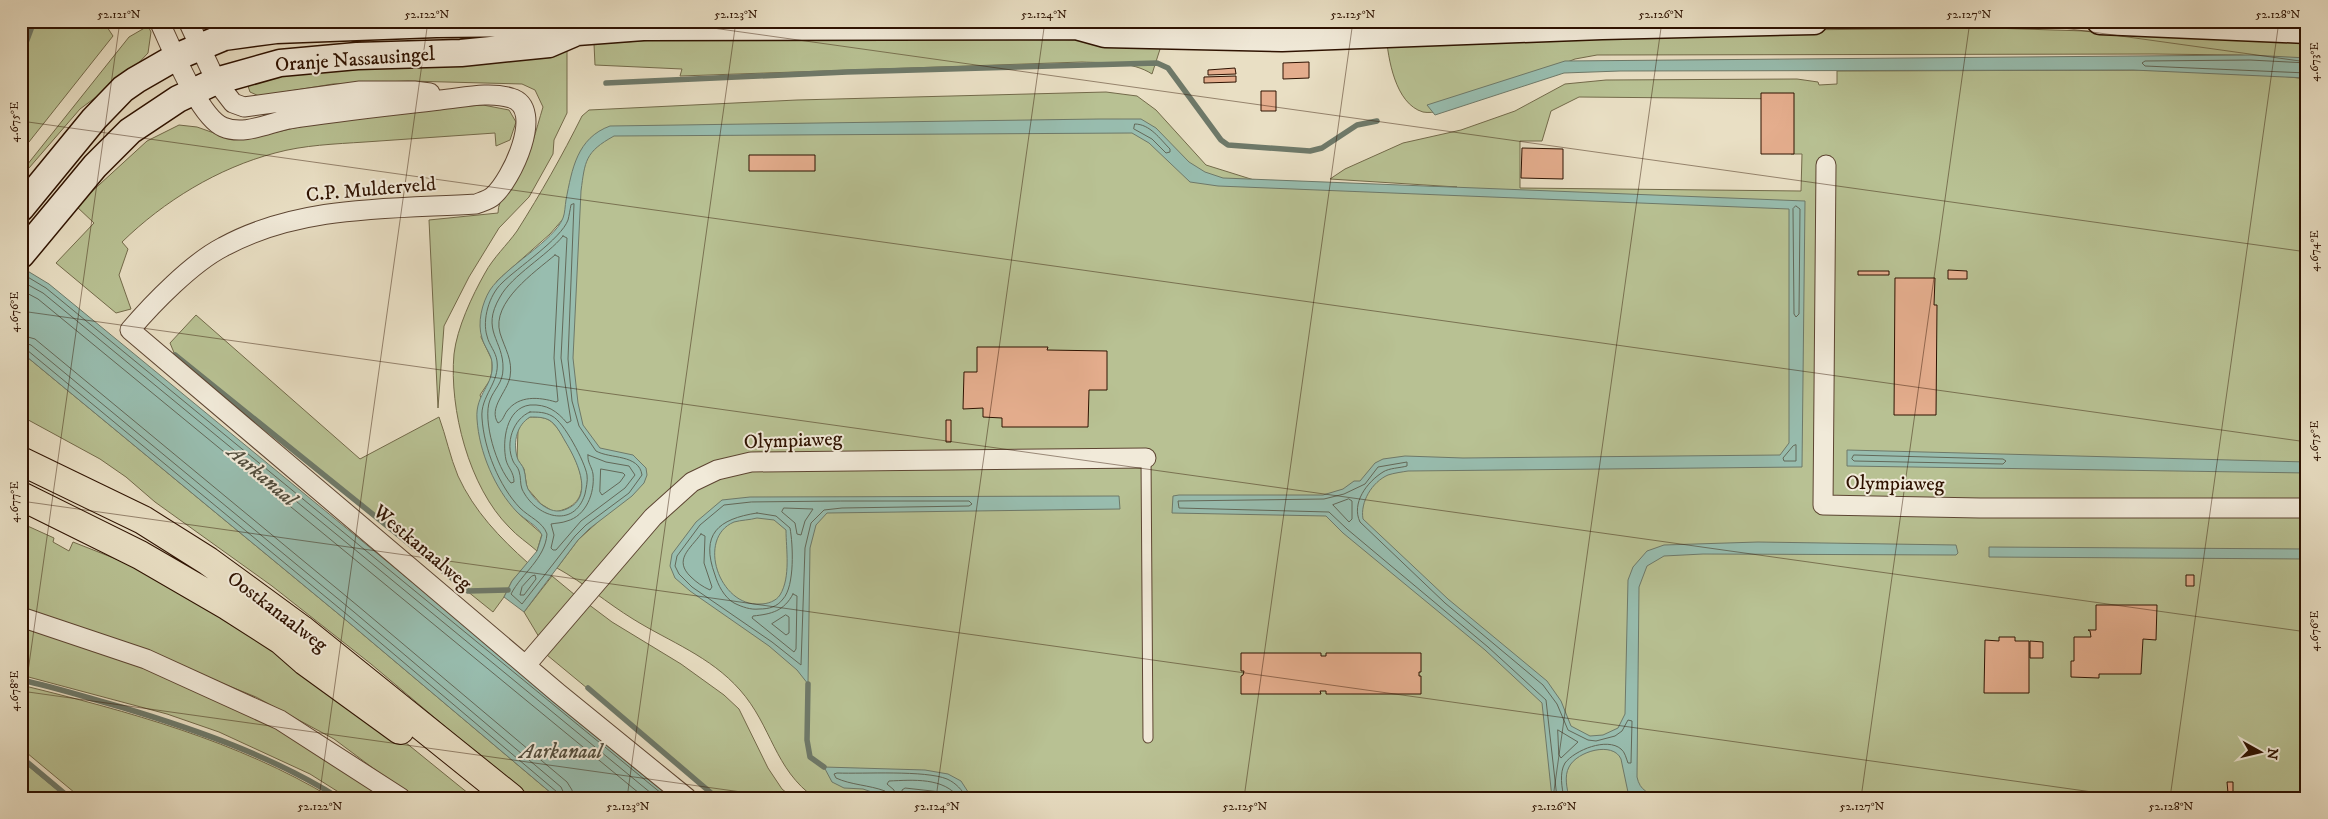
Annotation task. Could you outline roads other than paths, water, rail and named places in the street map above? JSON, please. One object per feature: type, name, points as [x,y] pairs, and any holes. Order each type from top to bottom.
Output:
[{"type":"main road","name":"Oranje Nassausingel","points":[[26,202],[113,99],[136,80],[176,57],[200,46],[237,34],[276,30],[549,33],[653,27],[1084,23],[1105,34],[1282,38],[1330,27],[1602,26],[1814,21]]},
{"type":"main road","points":[[2100,21],[2307,30]]},
{"type":"main road","name":"Oranje Nassausingel","points":[[21,254],[95,166],[124,137],[158,110],[205,86],[280,64],[357,56],[460,53],[549,33]]},
{"type":"main road","name":"Oostkanaalweg","points":[[21,461],[143,520],[234,579],[374,686],[510,798]]},
{"type":"main road","name":"Oostkanaalweg","points":[[21,496],[140,555],[228,606],[268,632],[391,723],[485,798]]},
{"type":"street","name":"C.P. Mulderveld","points":[[159,21],[176,57],[205,86],[244,107],[360,91],[414,91],[466,98]]},
{"type":"street","name":"C.P. Mulderveld","points":[[130,330],[148,309],[202,260],[223,247],[262,229],[316,215],[476,204],[493,196],[508,175],[525,136],[526,119],[521,103],[513,98],[498,95],[354,110],[235,130],[222,127],[210,117],[200,46],[188,21]]},
{"type":"street","name":"Olympiaweg","points":[[1826,165],[1823,505],[1980,508],[2307,508]]},
{"type":"street","name":"Westkanaalweg","points":[[130,330],[526,665],[687,798]]},
{"type":"street","name":"Olympiaweg","points":[[526,665],[653,517],[692,482],[717,470],[751,462],[1146,458]]},
{"type":"street","points":[[21,617],[146,660],[280,720],[401,798]]},
{"type":"lane","points":[[1146,458],[1148,738]]},
{"type":"water","points":[[2250,55],[2307,58],[2307,78],[2133,70],[1620,71],[1564,73],[1435,115],[1427,105],[1565,61]]},
{"type":"water","points":[[1141,119],[1156,128],[1189,162],[1205,172],[1223,178],[1805,201],[1802,467],[1408,471],[1388,475],[1377,482],[1365,499],[1363,519],[1448,599],[1547,681],[1561,701],[1571,726],[1590,736],[1603,735],[1618,728],[1625,714],[1628,580],[1633,567],[1647,551],[1664,545],[1758,542],[1956,545],[1958,553],[1956,555],[1703,554],[1664,556],[1647,566],[1639,587],[1637,777],[1638,782],[1645,791],[1662,798],[1629,797],[1621,759],[1611,750],[1603,749],[1579,756],[1573,761],[1569,767],[1566,782],[1569,798],[1552,798],[1542,703],[1485,650],[1343,533],[1326,516],[1172,513],[1173,496],[1323,495],[1343,489],[1354,481],[1360,481],[1375,463],[1383,459],[1405,456],[1463,458],[1780,455],[1789,443],[1789,209],[1218,186],[1190,182],[1149,143],[1132,133],[614,136],[597,147],[592,153],[588,158],[584,172],[581,191],[573,358],[578,403],[583,425],[600,448],[633,455],[646,468],[647,475],[644,483],[632,496],[589,529],[578,540],[524,612],[504,597],[512,581],[537,551],[542,535],[534,525],[509,503],[489,469],[481,444],[478,432],[477,410],[491,377],[492,362],[483,341],[480,326],[481,313],[487,295],[497,281],[540,245],[558,227],[564,216],[571,177],[578,156],[590,138],[610,126]],"holes":[[[530,417],[544,418],[554,424],[578,468],[582,488],[580,497],[574,505],[564,510],[553,511],[543,506],[526,484],[525,472],[516,451],[516,439],[522,424]]]},
{"type":"water","name":"Aarkanaal","points":[[21,267],[49,284],[675,798],[557,798],[347,621],[21,352]]},
{"type":"water","points":[[1847,450],[2307,462],[2307,473],[1847,466]]},
{"type":"water","points":[[1119,496],[1120,509],[827,513],[816,525],[810,548],[808,684],[797,670],[769,646],[690,591],[675,578],[670,566],[672,554],[696,522],[722,500],[750,497]],"holes":[[[757,518],[774,520],[786,530],[786,580],[780,595],[771,602],[760,604],[746,602],[733,595],[724,584],[717,570],[716,542],[723,530],[734,522]]]},
{"type":"water","points":[[1989,547],[2307,549],[2307,559],[1989,557]]},
{"type":"water","points":[[824,767],[925,770],[948,774],[961,781],[972,798],[889,798],[863,789],[844,788],[832,782]]},
{"type":"waterway","points":[[21,56],[34,21]]},
{"type":"waterway","points":[[606,83],[847,72],[1157,63],[1168,68],[1221,140],[1228,145],[1310,151],[1322,148],[1357,125],[1377,121]]},
{"type":"waterway","points":[[175,355],[468,591],[508,590]]},
{"type":"waterway","points":[[21,680],[121,707],[233,745],[287,769],[339,798]]},
{"type":"waterway","points":[[808,684],[807,740],[810,757],[824,767]]},
{"type":"waterway","points":[[588,688],[717,798]]},
{"type":"waterway","points":[[21,757],[70,798]]}]
